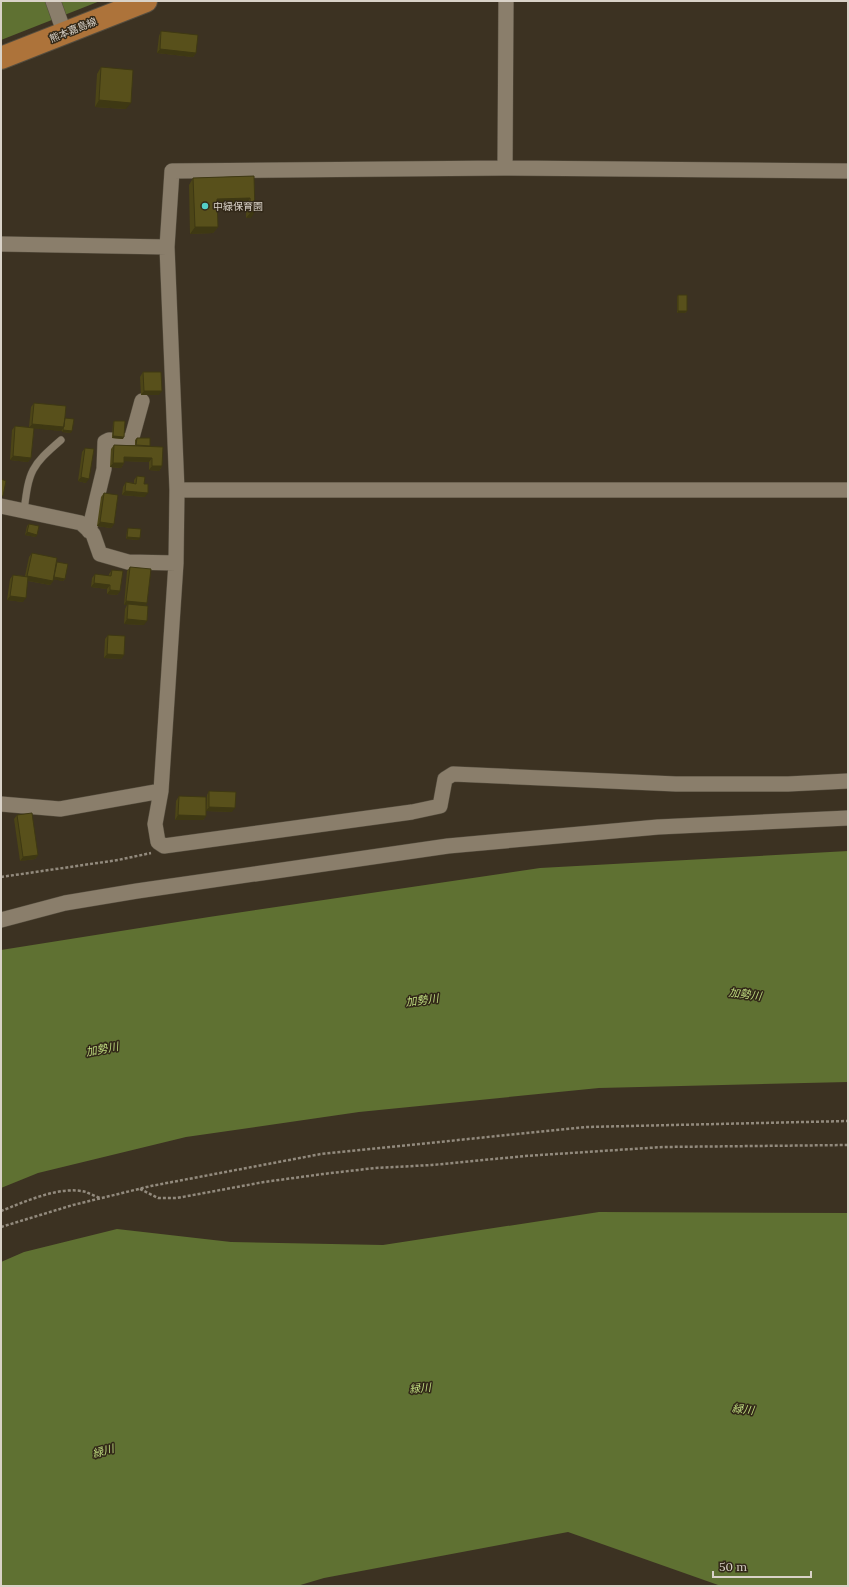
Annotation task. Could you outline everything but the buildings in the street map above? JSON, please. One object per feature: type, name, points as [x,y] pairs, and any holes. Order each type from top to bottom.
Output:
[{"type":"main road","name":"熊本嘉島線","points":[[1,58],[63,30],[146,1]]},
{"type":"street","points":[[52,1],[63,30]]},
{"type":"street","points":[[505,168],[506,1]]},
{"type":"street","points":[[848,171],[505,168],[172,171],[167,247],[177,490],[176,563],[161,791],[155,824],[158,842],[164,846],[412,812],[440,806],[445,779],[453,774],[676,784],[788,784],[848,781]]},
{"type":"street","points":[[1,244],[167,247]]},
{"type":"street","points":[[89,530],[104,469],[105,442],[109,440],[131,441],[142,401]]},
{"type":"street","points":[[177,490],[848,490]]},
{"type":"street","points":[[1,506],[81,523],[93,534],[100,554],[128,562],[176,563]]},
{"type":"street","points":[[1,804],[60,809],[161,791]]},
{"type":"street","points":[[1,920],[65,904],[137,891],[448,846],[658,827],[848,818]]},
{"type":"lane","points":[[24,511],[27,484],[32,469],[42,457],[62,440]]},
{"type":"path","points":[[1,877],[118,860],[159,851],[164,846]]},
{"type":"path","points":[[1,1227],[73,1205],[139,1189],[321,1154],[578,1128],[848,1121]]},
{"type":"path","points":[[139,1189],[158,1198],[177,1198],[264,1182],[323,1174],[375,1168],[432,1165],[525,1156],[663,1147],[848,1145]]},
{"type":"path","points":[[1,1211],[49,1193],[66,1191],[84,1192],[101,1198]]},
{"type":"water","points":[[1,1],[100,1],[1,40]]},
{"type":"water","name":"加勢川","points":[[848,851],[848,1082],[599,1088],[359,1112],[186,1137],[38,1173],[1,1188],[1,950],[209,917],[540,868]]},
{"type":"water","name":"緑川","points":[[599,1212],[848,1213],[848,1586],[721,1586],[568,1532],[324,1578],[297,1586],[1,1586],[1,1262],[24,1252],[117,1229],[231,1242],[383,1245]]},
{"type":"place","name":"中緑保育園","points":[[205,206]]}]
